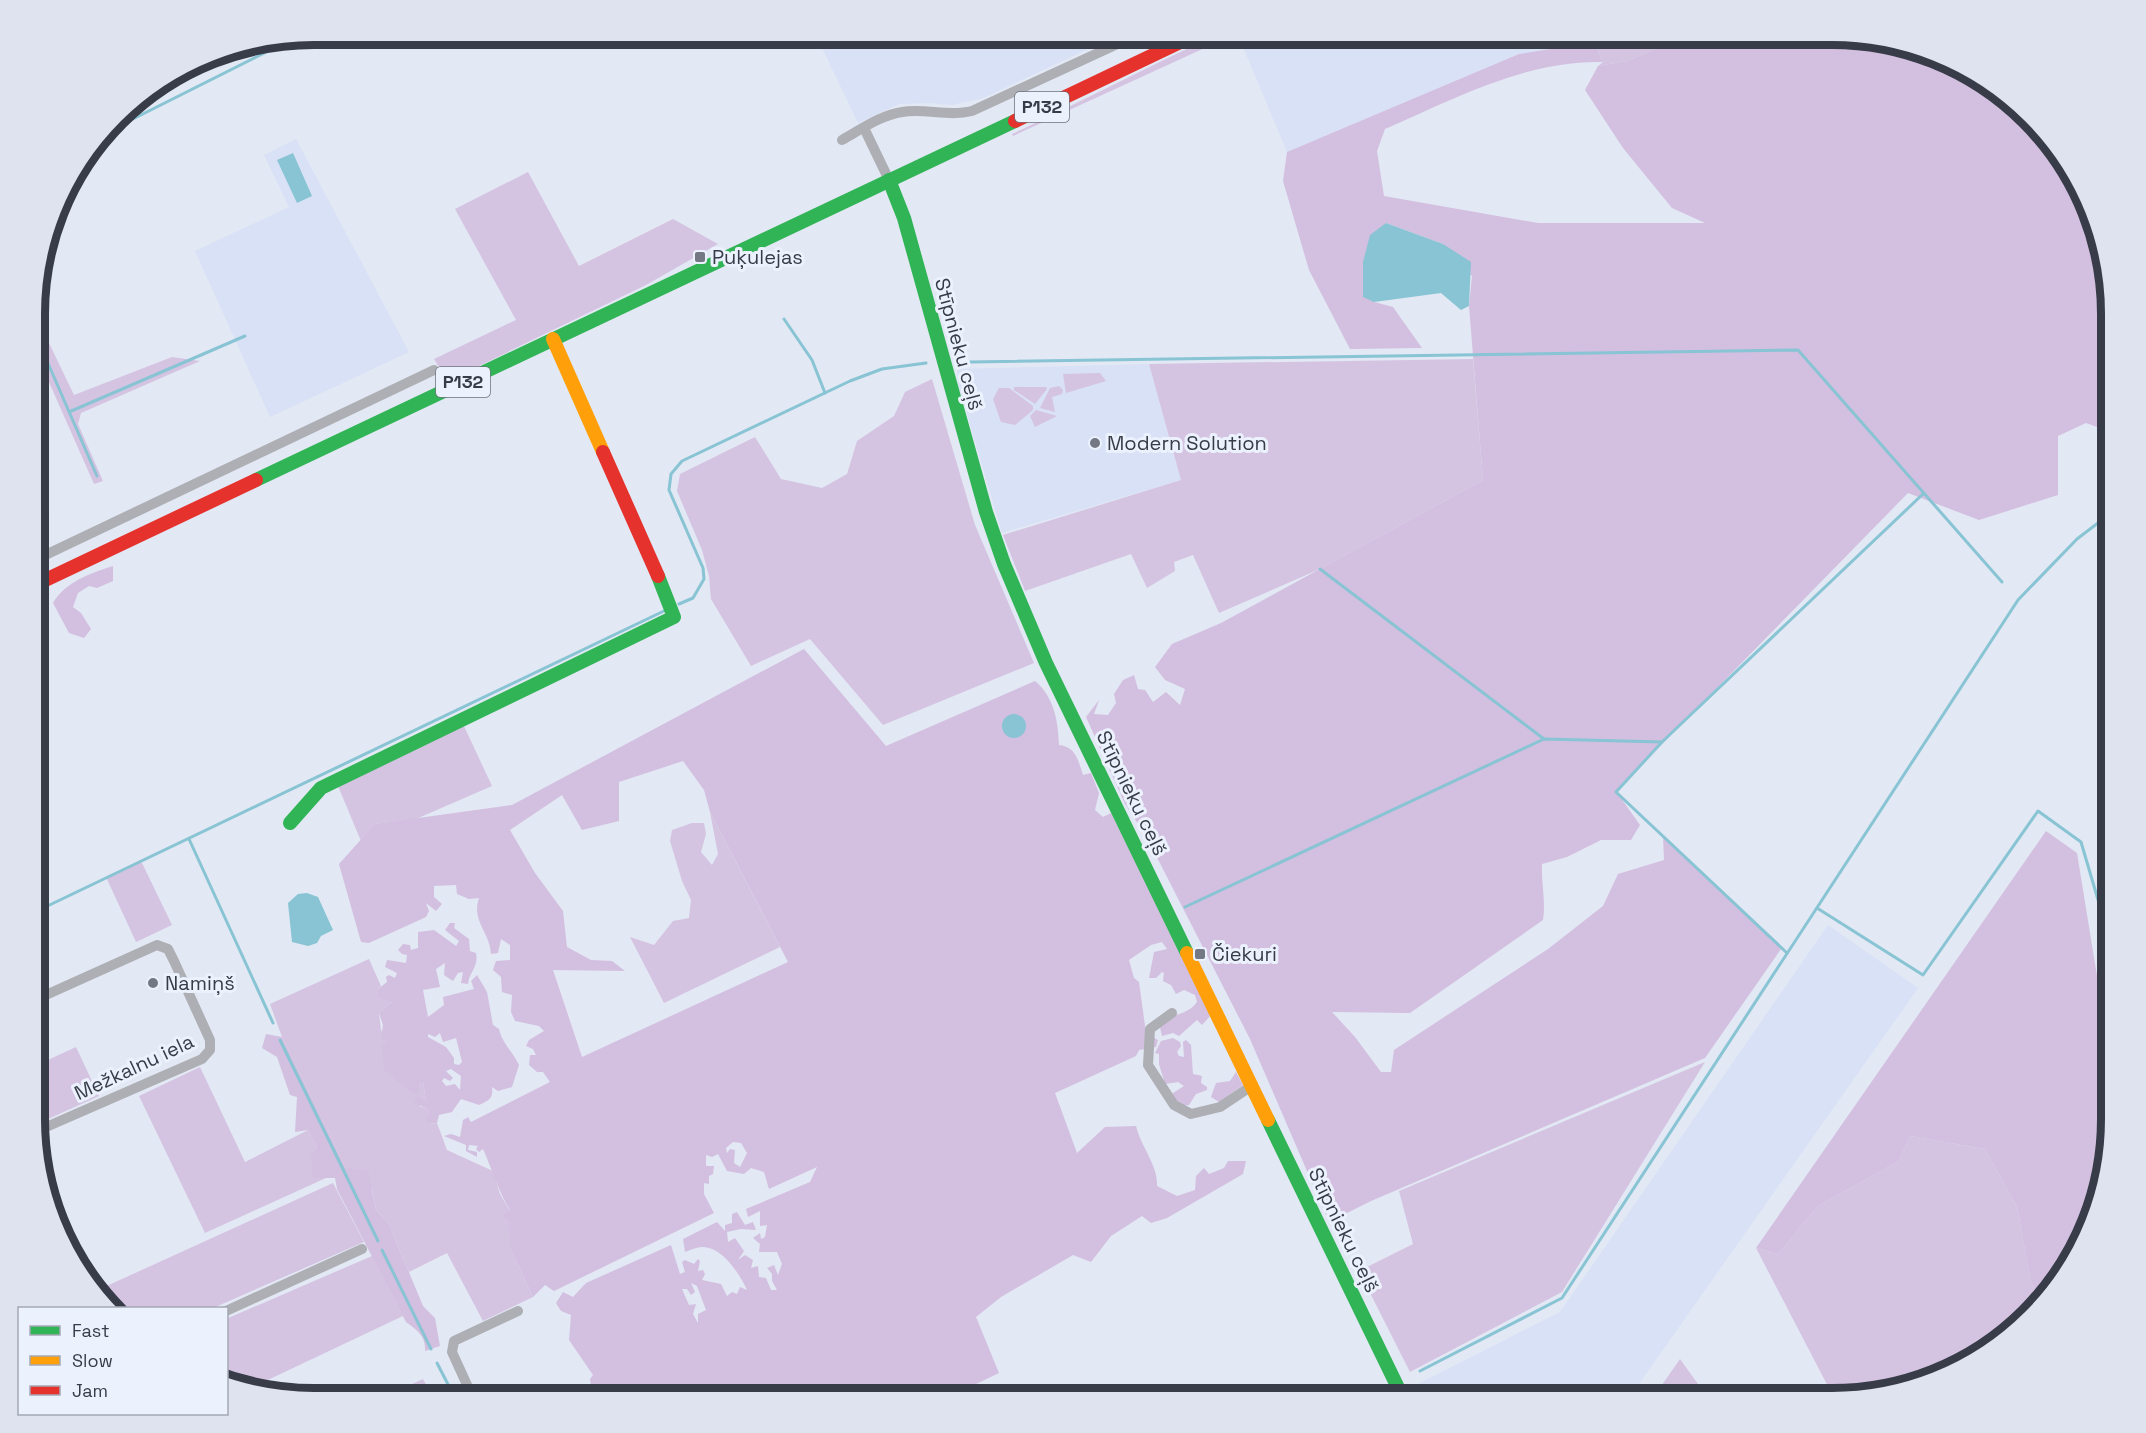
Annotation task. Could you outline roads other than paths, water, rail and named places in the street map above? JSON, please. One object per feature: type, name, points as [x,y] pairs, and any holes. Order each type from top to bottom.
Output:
[{"type":"main road","name":"P132","points":[[45,580],[1172,45]]},
{"type":"main road","name":"Stīpnieku ceļš","points":[[889,180],[904,218],[974,472],[1004,564],[1046,663],[1398,1388]]},
{"type":"main road","points":[[290,823],[321,788],[674,617],[672,606],[553,339]]},
{"type":"street","points":[[842,140],[902,112],[952,115],[972,111],[1113,45]]},
{"type":"street","points":[[864,128],[889,180]]},
{"type":"street","points":[[45,554],[434,370]]},
{"type":"street","name":"Mežkalnu iela","points":[[45,995],[157,945],[168,949],[210,1040],[210,1050],[202,1059],[45,1127]]},
{"type":"street","points":[[1172,1013],[1150,1029],[1148,1065],[1174,1105],[1191,1114],[1211,1110],[1220,1107],[1252,1085]]},
{"type":"street","points":[[228,1310],[362,1249]]},
{"type":"street","points":[[468,1388],[452,1352],[454,1341],[518,1311]]},
{"type":"water","points":[[293,153],[312,196],[297,203],[277,160]]},
{"type":"water","points":[[1386,223],[1443,244],[1471,262],[1469,306],[1461,310],[1441,293],[1374,302],[1363,297],[1363,262],[1370,235]]},
{"type":"water","points":[[1014,714],[1023,717],[1026,726],[1023,735],[1014,738],[1005,735],[1002,726],[1005,717]]},
{"type":"water","points":[[307,893],[318,897],[333,930],[321,936],[317,943],[308,946],[292,942],[288,903],[298,894]]},
{"type":"waterway","points":[[125,123],[275,48]]},
{"type":"waterway","points":[[784,319],[812,360],[825,393]]},
{"type":"waterway","points":[[69,412],[245,336]]},
{"type":"waterway","points":[[970,362],[1798,350],[2002,582]]},
{"type":"waterway","points":[[45,356],[97,476]]},
{"type":"waterway","points":[[679,604],[693,598],[704,579],[703,568],[669,490],[671,474],[682,461],[850,381],[882,369],[926,363]]},
{"type":"waterway","points":[[1787,953],[1616,792],[1662,742],[1924,493]]},
{"type":"waterway","points":[[1420,1371],[1562,1298],[2018,600],[2077,539],[2101,521]]},
{"type":"waterway","points":[[1320,569],[1544,739]]},
{"type":"waterway","points":[[45,907],[666,610]]},
{"type":"waterway","points":[[1185,907],[1544,739],[1662,742]]},
{"type":"waterway","points":[[1817,908],[1923,975],[2038,811],[2081,842],[2101,910]]},
{"type":"waterway","points":[[189,839],[273,1023]]},
{"type":"waterway","points":[[280,1040],[378,1241]]},
{"type":"waterway","points":[[382,1250],[431,1349]]},
{"type":"waterway","points":[[437,1363],[450,1388]]},
{"type":"place","name":"Puķulejas","points":[[700,257]]},
{"type":"place","name":"Modern Solution","points":[[1095,443]]},
{"type":"place","name":"Čiekuri","points":[[1200,954]]},
{"type":"place","name":"Namiņš","points":[[153,983]]}]
